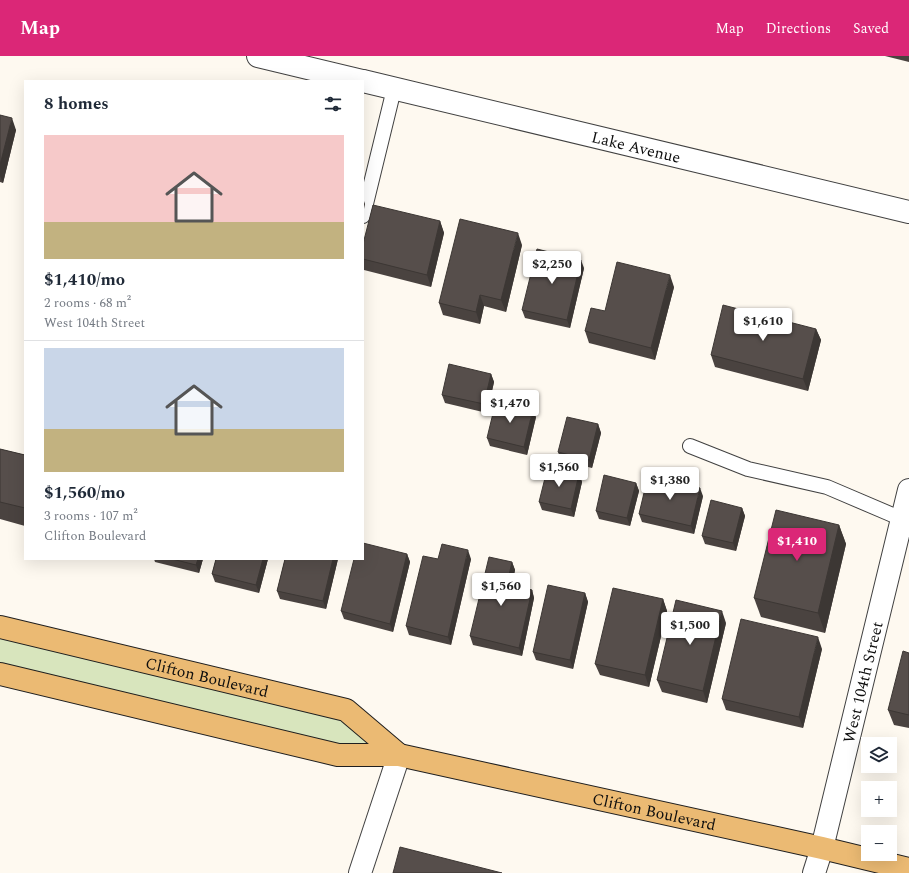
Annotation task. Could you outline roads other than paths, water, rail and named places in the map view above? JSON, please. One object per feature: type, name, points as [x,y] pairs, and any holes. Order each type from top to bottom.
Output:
[{"type":"main road","name":"Clifton Boulevard","points":[[0,627],[346,710],[399,755]]},
{"type":"main road","name":"Clifton Boulevard","points":[[0,674],[338,755],[399,755],[822,848],[909,869]]},
{"type":"street","name":"Lake Avenue","points":[[258,56],[359,80]]},
{"type":"street","name":"Lake Avenue","points":[[364,81],[909,212]]},
{"type":"street","name":"West 104th Street","points":[[814,873],[822,848],[903,530],[909,490]]},
{"type":"street","points":[[360,873],[399,755]]},
{"type":"lane","points":[[364,212],[394,89]]},
{"type":"lane","points":[[690,446],[748,469],[827,487],[903,530]]}]
